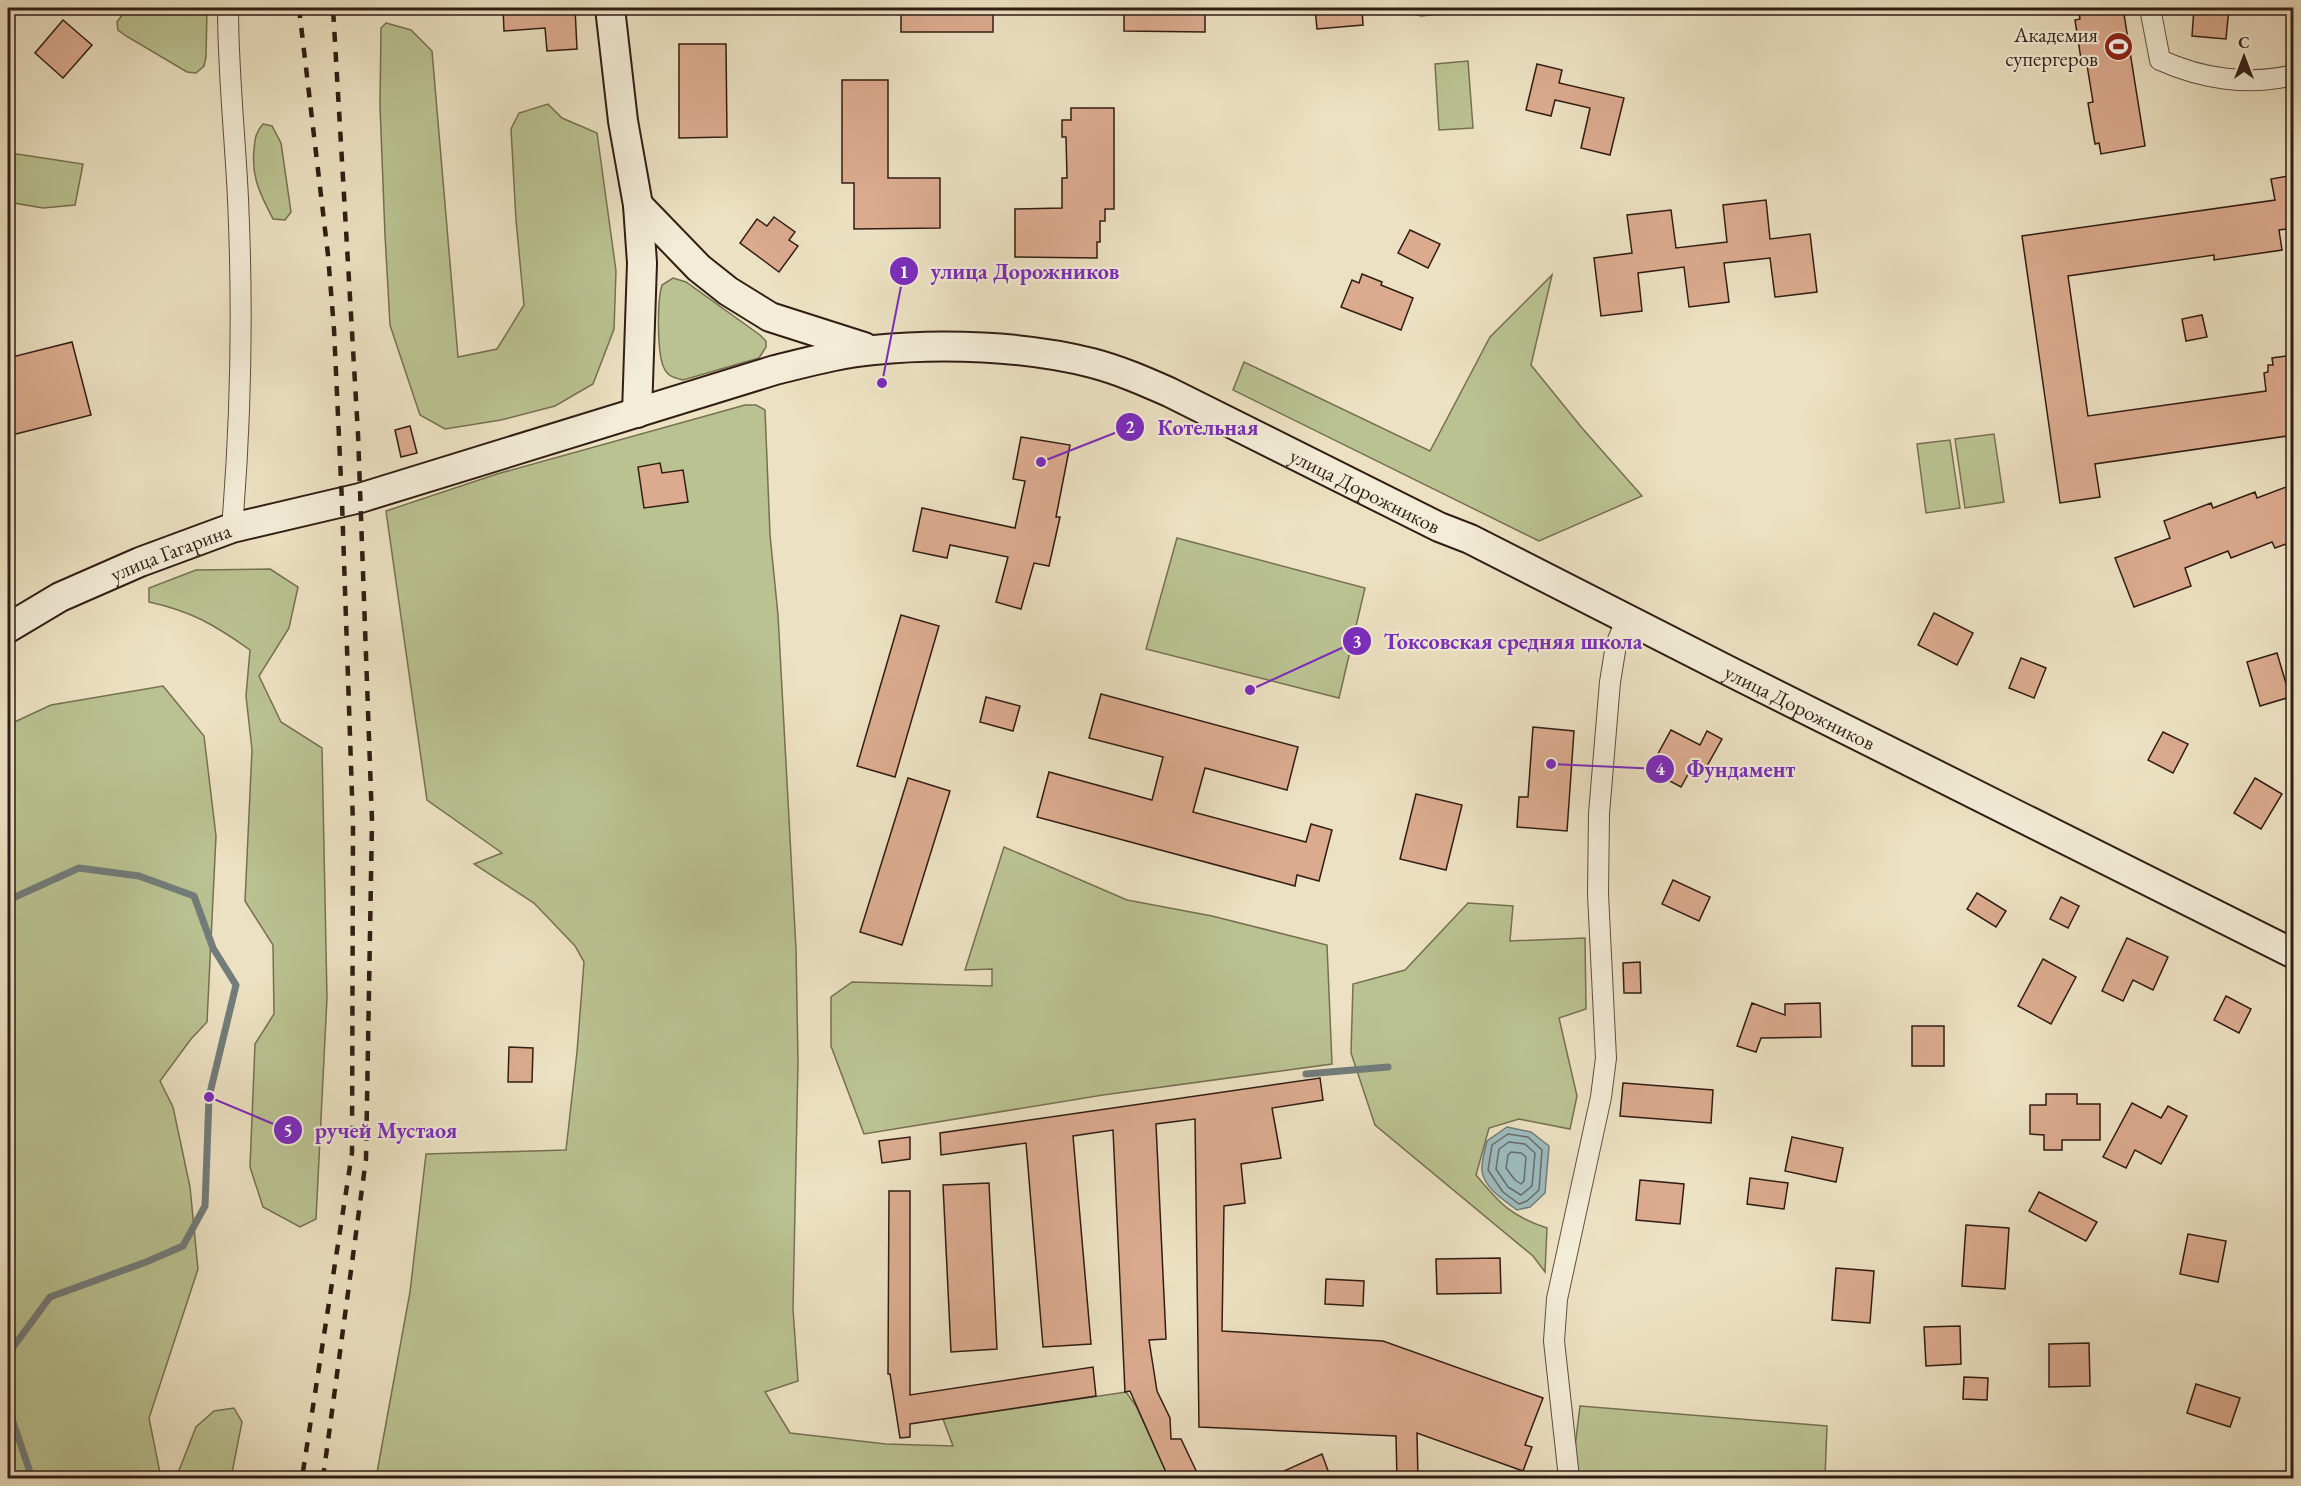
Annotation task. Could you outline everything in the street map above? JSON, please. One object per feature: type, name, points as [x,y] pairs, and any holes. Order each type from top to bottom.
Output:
[{"type":"main road","points":[[610,8],[623,122],[638,205],[642,263],[637,413]]},
{"type":"main road","points":[[638,205],[699,268],[728,291],[770,318],[874,350]]},
{"type":"main road","points":[[770,318],[781,331],[783,343],[775,370]]},
{"type":"main road","name":"улица Дорожников","points":[[342,502],[775,370],[827,357],[874,350],[986,347],[1040,353],[1091,363],[1137,378],[1230,421],[1439,527],[1470,539],[2294,954]]},
{"type":"main road","name":"улица Гагарина","points":[[8,628],[70,592],[140,562],[232,528],[342,502]]},
{"type":"street","points":[[228,8],[238,200],[240,303],[240,378],[232,528]]},
{"type":"street","points":[[2150,8],[2160,60],[2183,70],[2231,81],[2294,75]]},
{"type":"street","points":[[1569,1479],[1554,1341],[1557,1299],[1601,1097],[1606,1058],[1598,894],[1599,814],[1610,682],[1616,645],[1627,618]]},
{"type":"green space","points":[[127,8],[207,8],[204,66],[196,73],[187,72],[118,30],[117,22]]},
{"type":"green space","points":[[1409,8],[1501,8],[1421,16],[1410,13]]},
{"type":"green space","points":[[386,23],[411,30],[432,51],[458,357],[497,349],[524,305],[511,129],[519,113],[548,104],[562,118],[597,133],[616,271],[614,329],[593,384],[555,406],[501,420],[445,429],[420,415],[390,325],[380,106],[381,28]]},
{"type":"green space","points":[[1468,61],[1473,128],[1439,130],[1435,64]]},
{"type":"green space","points":[[263,124],[272,126],[281,143],[291,212],[285,220],[273,219],[256,178],[253,160],[255,143],[257,133]]},
{"type":"green space","points":[[17,154],[83,164],[75,205],[43,208],[8,202],[8,160]]},
{"type":"green space","points":[[1552,275],[1531,365],[1582,428],[1642,496],[1539,541],[1233,390],[1244,362],[1430,451],[1490,337]]},
{"type":"green space","points":[[673,278],[686,282],[760,335],[766,341],[766,347],[759,358],[683,380],[672,377],[664,368],[660,351],[659,303],[662,285]]},
{"type":"green space","points":[[745,405],[756,405],[765,410],[770,535],[778,615],[796,949],[798,1061],[793,1309],[798,1381],[765,1392],[790,1433],[886,1444],[953,1446],[943,1419],[1126,1392],[1136,1406],[1169,1478],[376,1478],[410,1292],[426,1154],[566,1150],[584,962],[575,946],[534,903],[474,864],[502,853],[427,800],[386,511],[497,474]]},
{"type":"green space","points":[[1994,434],[2004,502],[1965,508],[1955,439]]},
{"type":"green space","points":[[1950,440],[1960,508],[1926,513],[1917,444]]},
{"type":"green space","points":[[1177,538],[1365,588],[1339,698],[1146,649]]},
{"type":"green space","points":[[270,569],[298,587],[289,628],[259,676],[281,722],[322,748],[327,998],[316,1219],[300,1227],[263,1207],[250,1167],[255,1044],[274,1014],[273,945],[245,901],[252,750],[246,696],[250,650],[202,620],[149,602],[149,588],[196,570]]},
{"type":"green space","points":[[163,686],[204,736],[216,836],[207,1022],[191,1039],[160,1081],[173,1107],[190,1187],[198,1269],[149,1418],[161,1478],[8,1478],[8,725],[51,705]]},
{"type":"green space","points":[[1004,847],[1127,900],[1212,916],[1327,945],[1332,1064],[1103,1095],[864,1134],[831,1046],[831,997],[852,982],[992,986],[992,969],[965,970]]},
{"type":"green space","points":[[1468,903],[1513,906],[1510,941],[1585,938],[1586,1009],[1559,1018],[1577,1096],[1570,1129],[1519,1119],[1489,1128],[1476,1175],[1492,1194],[1515,1214],[1547,1228],[1545,1272],[1533,1256],[1375,1125],[1351,1053],[1353,984],[1405,970]]},
{"type":"green space","points":[[1580,1406],[1827,1426],[1825,1478],[1575,1478],[1573,1463]]},
{"type":"green space","points":[[234,1408],[242,1422],[231,1478],[176,1478],[196,1427],[214,1411]]},
{"type":"water","points":[[1507,1127],[1531,1132],[1549,1146],[1545,1193],[1530,1207],[1517,1210],[1491,1188],[1482,1171],[1487,1141]]},
{"type":"building","points":[[503,8],[575,8],[577,49],[547,51],[545,28],[504,31]]},
{"type":"building","points":[[901,8],[993,8],[993,32],[901,32]]},
{"type":"building","points":[[1124,8],[1205,8],[1205,32],[1124,31]]},
{"type":"building","points":[[1315,8],[1362,8],[1363,25],[1317,29]]},
{"type":"building","points":[[2078,8],[2123,8],[2145,146],[2101,154],[2099,143],[2095,144],[2088,103],[2093,102],[2086,59],[2081,59],[2075,20],[2080,19]]},
{"type":"building","points":[[2194,8],[2229,8],[2226,39],[2192,36]]},
{"type":"building","points":[[63,20],[92,45],[63,78],[35,53]]},
{"type":"building","points":[[679,44],[726,44],[727,137],[679,138]]},
{"type":"building","points":[[1537,64],[1562,70],[1559,83],[1624,98],[1610,155],[1581,148],[1590,108],[1555,100],[1551,116],[1526,110]]},
{"type":"building","points":[[842,80],[888,80],[888,178],[940,178],[940,228],[854,229],[854,183],[842,183]]},
{"type":"building","points":[[1071,108],[1114,108],[1114,209],[1105,209],[1105,221],[1100,221],[1097,258],[1015,257],[1015,209],[1062,208],[1062,178],[1067,178],[1066,137],[1062,137],[1062,120],[1071,120]]},
{"type":"building","points":[[2294,175],[2294,228],[2279,230],[2282,250],[2214,260],[2214,255],[2068,276],[2088,416],[2266,391],[2264,373],[2268,372],[2268,365],[2273,365],[2272,358],[2294,355],[2294,435],[2095,464],[2100,497],[2060,503],[2022,236],[2275,200],[2271,179]]},
{"type":"building","points":[[1766,200],[1770,239],[1810,234],[1817,292],[1775,297],[1770,258],[1724,263],[1729,302],[1689,307],[1684,267],[1638,273],[1642,311],[1601,316],[1594,258],[1632,253],[1627,215],[1671,210],[1676,248],[1727,242],[1723,205]]},
{"type":"building","points":[[774,217],[795,232],[789,240],[798,246],[779,272],[740,243],[757,219],[767,226]]},
{"type":"building","points":[[1410,230],[1440,244],[1428,268],[1398,253]]},
{"type":"building","points":[[1362,274],[1382,282],[1381,285],[1413,298],[1401,330],[1341,307],[1352,280],[1359,283]]},
{"type":"building","points":[[2202,315],[2207,337],[2186,341],[2182,319]]},
{"type":"building","points":[[72,342],[91,415],[8,436],[8,358]]},
{"type":"building","points":[[410,426],[417,453],[401,457],[395,430]]},
{"type":"building","points":[[1021,437],[1070,445],[1056,517],[1060,517],[1049,566],[1034,563],[1021,609],[996,602],[1008,557],[950,545],[947,558],[913,551],[922,508],[1015,528],[1025,481],[1013,479]]},
{"type":"building","points":[[660,463],[662,473],[683,470],[688,502],[644,508],[638,467]]},
{"type":"building","points":[[2294,484],[2294,541],[2275,548],[2272,542],[2231,558],[2228,551],[2185,568],[2191,586],[2134,607],[2115,558],[2170,538],[2164,521],[2211,503],[2213,508],[2255,492],[2257,498]]},
{"type":"building","points":[[1934,613],[1973,633],[1957,665],[1918,645]]},
{"type":"building","points":[[901,615],[939,626],[895,777],[857,766]]},
{"type":"building","points":[[2277,653],[2290,697],[2260,706],[2247,662]]},
{"type":"building","points":[[2021,658],[2046,668],[2034,698],[2009,688]]},
{"type":"building","points":[[1101,694],[1298,747],[1287,790],[1205,768],[1193,812],[1306,842],[1311,824],[1332,830],[1319,881],[1297,875],[1295,886],[1037,817],[1049,772],[1152,800],[1163,757],[1089,738]]},
{"type":"building","points":[[986,697],[1020,706],[1013,731],[980,722]]},
{"type":"building","points":[[1533,727],[1574,731],[1567,831],[1517,827],[1519,797],[1528,797]]},
{"type":"building","points":[[1671,730],[1700,745],[1707,731],[1722,739],[1702,775],[1691,769],[1681,787],[1649,770]]},
{"type":"building","points":[[2163,732],[2188,744],[2173,773],[2148,760]]},
{"type":"building","points":[[908,778],[950,791],[902,945],[860,932]]},
{"type":"building","points":[[2255,778],[2282,794],[2261,829],[2234,813]]},
{"type":"building","points":[[1416,794],[1462,805],[1446,870],[1400,859]]},
{"type":"building","points":[[1673,880],[1710,897],[1699,921],[1662,904]]},
{"type":"building","points":[[1977,893],[2006,911],[1996,927],[1967,909]]},
{"type":"building","points":[[2061,897],[2079,906],[2068,928],[2050,919]]},
{"type":"building","points":[[2127,938],[2168,957],[2153,990],[2133,980],[2123,1001],[2102,991]]},
{"type":"building","points":[[2043,959],[2076,977],[2051,1024],[2018,1006]]},
{"type":"building","points":[[1640,962],[1641,993],[1624,993],[1623,963]]},
{"type":"building","points":[[2226,996],[2251,1009],[2239,1033],[2214,1020]]},
{"type":"building","points":[[1752,1003],[1785,1015],[1785,1004],[1820,1003],[1821,1037],[1761,1038],[1756,1052],[1737,1046]]},
{"type":"building","points":[[1912,1026],[1944,1026],[1944,1066],[1912,1066]]},
{"type":"building","points":[[509,1047],[533,1048],[532,1082],[508,1082]]},
{"type":"building","points":[[1320,1078],[1323,1100],[1272,1108],[1281,1158],[1241,1164],[1245,1203],[1224,1206],[1222,1331],[1383,1341],[1543,1398],[1525,1445],[1532,1447],[1523,1471],[1417,1433],[1418,1479],[1397,1479],[1396,1436],[1199,1427],[1195,1119],[1156,1124],[1166,1339],[1149,1340],[1157,1391],[1170,1418],[1171,1439],[1181,1439],[1200,1479],[1169,1479],[1130,1391],[1125,1392],[1113,1130],[1073,1136],[1091,1344],[1043,1347],[1026,1143],[941,1155],[940,1133]]},
{"type":"building","points":[[1623,1083],[1713,1090],[1711,1123],[1620,1116]]},
{"type":"building","points":[[2046,1094],[2077,1094],[2077,1104],[2100,1104],[2100,1140],[2062,1140],[2062,1150],[2044,1150],[2044,1135],[2030,1134],[2030,1105],[2046,1105]]},
{"type":"building","points":[[2132,1103],[2161,1118],[2168,1106],[2187,1116],[2161,1164],[2135,1150],[2126,1168],[2103,1157]]},
{"type":"building","points":[[910,1137],[910,1159],[882,1163],[879,1141]]},
{"type":"building","points":[[1792,1137],[1843,1148],[1836,1182],[1785,1171]]},
{"type":"building","points":[[1750,1178],[1788,1183],[1784,1209],[1747,1204]]},
{"type":"building","points":[[1640,1180],[1684,1184],[1680,1224],[1636,1220]]},
{"type":"building","points":[[989,1183],[997,1349],[951,1352],[943,1185]]},
{"type":"building","points":[[889,1191],[910,1191],[910,1395],[1093,1367],[1096,1396],[910,1424],[910,1437],[900,1438],[890,1374],[888,1374]]},
{"type":"building","points":[[2039,1192],[2097,1222],[2086,1241],[2029,1211]]},
{"type":"building","points":[[1966,1225],[2009,1228],[2005,1289],[1962,1286]]},
{"type":"building","points":[[2188,1234],[2226,1241],[2218,1282],[2180,1274]]},
{"type":"building","points":[[1500,1258],[1501,1293],[1437,1294],[1436,1259]]},
{"type":"building","points":[[1836,1268],[1874,1271],[1870,1323],[1832,1320]]},
{"type":"building","points":[[1326,1279],[1364,1281],[1363,1306],[1325,1304]]},
{"type":"building","points":[[1960,1326],[1961,1364],[1926,1366],[1924,1327]]},
{"type":"building","points":[[2089,1343],[2090,1386],[2049,1387],[2049,1344]]},
{"type":"building","points":[[1964,1377],[1988,1378],[1987,1400],[1963,1399]]},
{"type":"building","points":[[2196,1384],[2240,1398],[2230,1427],[2187,1413]]},
{"type":"building","points":[[1322,1454],[1331,1479],[1266,1479]]},
{"type":"waterway","points":[[8,903],[15,897],[79,868],[139,876],[194,896],[213,948],[236,985],[209,1097],[205,1206],[183,1246],[50,1297],[8,1354]]},
{"type":"waterway","points":[[1306,1074],[1388,1067]]},
{"type":"waterway","points":[[8,1407],[32,1478]]},
{"type":"railway","points":[[299,8],[328,255],[334,329],[353,824],[352,1153],[302,1478]]},
{"type":"railway","points":[[323,1478],[366,1159],[372,821],[358,434],[333,8]]},
{"type":"place","name":"Академия супергеров","points":[[2119,46]]},
{"type":"place","name":"улица Дорожников","points":[[882,383]]},
{"type":"place","name":"Котельная","points":[[1041,462]]},
{"type":"place","name":"Токсовская средняя школа","points":[[1250,690]]},
{"type":"place","name":"Фундамент","points":[[1551,764]]},
{"type":"place","name":"ручей Мустаоя","points":[[209,1097]]}]
